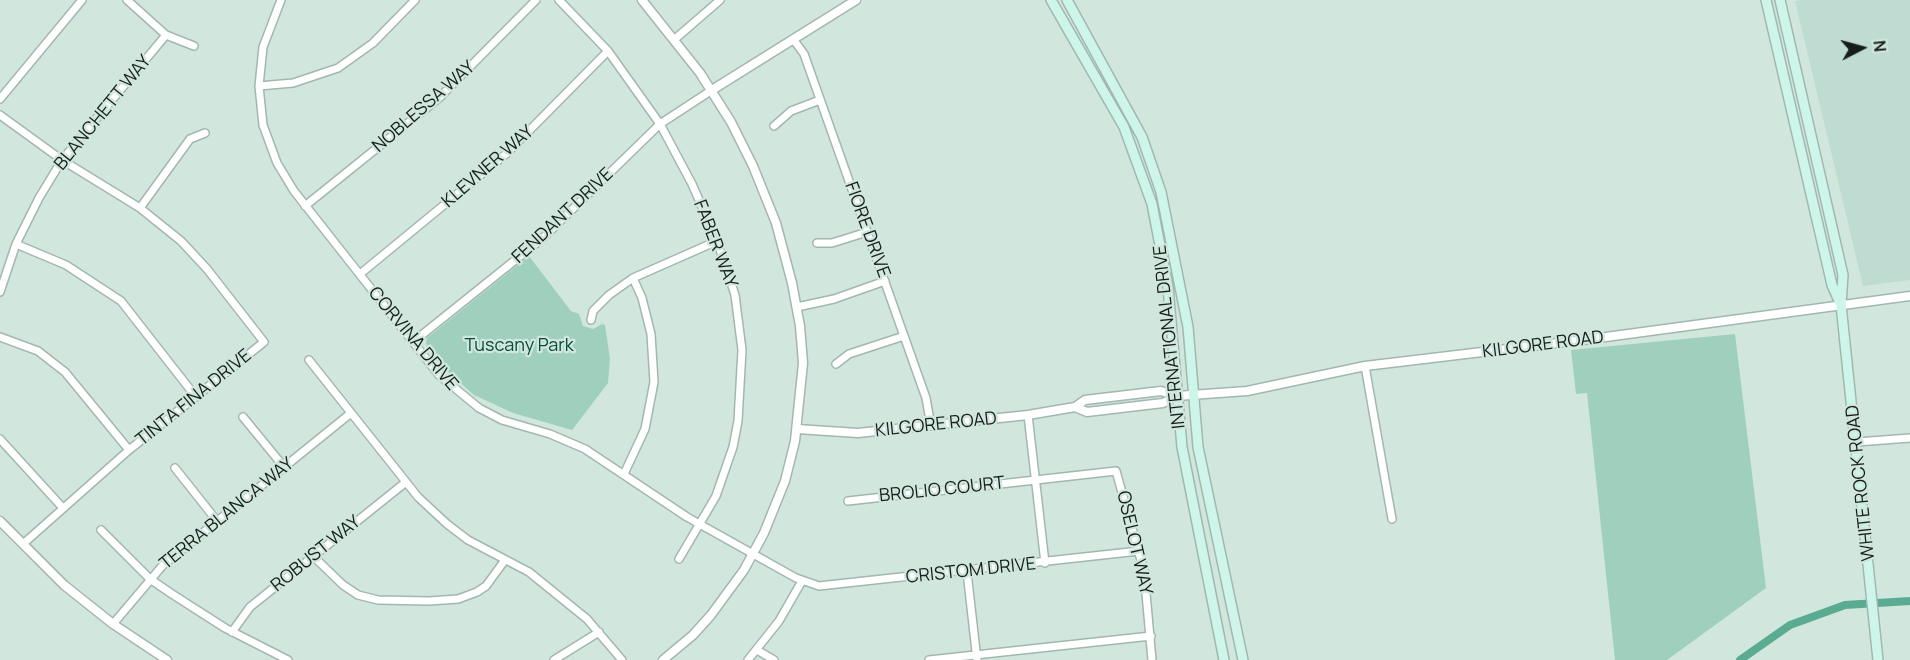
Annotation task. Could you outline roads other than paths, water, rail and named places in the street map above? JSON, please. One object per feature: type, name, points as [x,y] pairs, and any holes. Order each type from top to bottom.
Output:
[{"type":"main road","name":"INTERNATIONAL DRIVE","points":[[1051,0],[1114,107],[1152,204],[1164,259],[1177,396],[1189,487],[1224,660]]},
{"type":"main road","name":"INTERNATIONAL DRIVE","points":[[1067,0],[1137,128],[1151,163],[1166,214],[1188,327],[1198,447],[1243,660]]},
{"type":"main road","name":"WHITE ROCK ROAD","points":[[1766,0],[1832,285],[1841,305]]},
{"type":"main road","name":"WHITE ROCK ROAD","points":[[1779,0],[1843,275],[1841,305],[1878,660]]},
{"type":"main road","points":[[1114,107],[1125,117],[1139,150],[1151,163]]},
{"type":"main road","points":[[1136,159],[1148,171],[1166,214]]},
{"type":"street","points":[[0,99],[82,0]]},
{"type":"street","points":[[127,0],[166,35],[194,46]]},
{"type":"street","name":"CORVINA DRIVE","points":[[281,0],[263,47],[259,86],[261,112],[269,144],[286,180],[305,206],[448,385],[479,408],[502,420],[568,440],[701,525],[802,581]]},
{"type":"street","points":[[259,86],[293,83],[338,68],[373,44],[415,0]]},
{"type":"street","name":"NOBLESSA WAY","points":[[305,206],[439,98],[536,0]]},
{"type":"street","name":"FABER WAY","points":[[559,0],[608,51],[660,124],[692,184],[717,241],[735,295],[740,324],[741,394],[738,421],[725,472],[701,525],[680,559]]},
{"type":"street","points":[[642,0],[675,39],[712,90],[739,137],[763,189],[783,247],[797,307],[802,363],[797,429],[785,481],[753,554],[711,615],[693,635],[663,660]]},
{"type":"street","points":[[675,39],[720,0]]},
{"type":"street","points":[[712,90],[856,0]]},
{"type":"street","name":"BLANCHETT WAY","points":[[0,292],[16,244],[62,159],[166,35]]},
{"type":"street","name":"FIORE DRIVE","points":[[793,39],[804,54],[885,281],[926,398],[931,426]]},
{"type":"street","name":"KLEVNER WAY","points":[[360,274],[507,154],[608,51]]},
{"type":"street","name":"FENDANT DRIVE","points":[[413,342],[544,237],[660,124],[712,90]]},
{"type":"street","points":[[774,126],[791,111],[820,100]]},
{"type":"street","name":"TINTA FINA DRIVE","points":[[0,115],[62,159],[140,208],[181,241],[201,262],[264,342],[129,450],[62,507],[23,544]]},
{"type":"street","points":[[140,208],[190,139],[205,133]]},
{"type":"street","points":[[817,243],[832,243],[867,232]]},
{"type":"street","points":[[591,320],[593,311],[609,295],[633,278],[717,241]]},
{"type":"street","points":[[16,244],[66,265],[120,301],[196,397]]},
{"type":"street","points":[[624,474],[645,429],[654,382],[651,334],[642,298],[633,278]]},
{"type":"street","points":[[797,307],[834,299],[885,281]]},
{"type":"street","name":"KILGORE ROAD","points":[[797,429],[858,433],[1029,415],[1075,407],[1085,400],[1161,391],[1177,396],[1247,391],[1365,366],[1591,339],[1910,296]]},
{"type":"street","points":[[836,364],[849,354],[904,336]]},
{"type":"street","points":[[0,337],[38,351],[65,372],[129,450]]},
{"type":"street","points":[[309,360],[406,482],[447,524],[468,540],[529,572],[599,632],[622,660]]},
{"type":"street","points":[[1365,366],[1392,519]]},
{"type":"street","name":"TERRA BLANCA WAY","points":[[113,624],[150,579],[217,521],[351,413]]},
{"type":"street","points":[[1029,415],[1045,563]]},
{"type":"street","points":[[243,417],[284,467]]},
{"type":"street","points":[[1857,442],[1910,438]]},
{"type":"street","points":[[0,439],[62,507]]},
{"type":"street","points":[[175,468],[217,521]]},
{"type":"street","name":"OSELOT WAY","points":[[1036,480],[1116,471],[1139,551],[1151,636],[1152,660]]},
{"type":"street","name":"BROLIO COURT","points":[[848,501],[1036,480]]},
{"type":"street","name":"ROBUST WAY","points":[[232,632],[250,607],[406,482]]},
{"type":"street","points":[[0,521],[64,585],[113,624],[167,660]]},
{"type":"street","points":[[101,530],[150,579],[232,632],[288,660]]},
{"type":"street","name":"CRISTOM DRIVE","points":[[802,581],[830,587],[1139,551]]},
{"type":"street","points":[[313,556],[343,585],[358,595],[378,600],[458,599],[486,586],[505,560]]},
{"type":"street","points":[[967,572],[977,657]]},
{"type":"street","points":[[748,660],[779,621],[802,581]]},
{"type":"street","points":[[554,660],[599,632]]},
{"type":"street","points":[[929,660],[977,657],[1151,636]]},
{"type":"street","points":[[757,650],[774,660]]},
{"type":"waterway","points":[[1740,660],[1790,625],[1845,605],[1910,601]]},
{"type":"park label","name":"Tuscany Park","points":[[519,346]]}]
